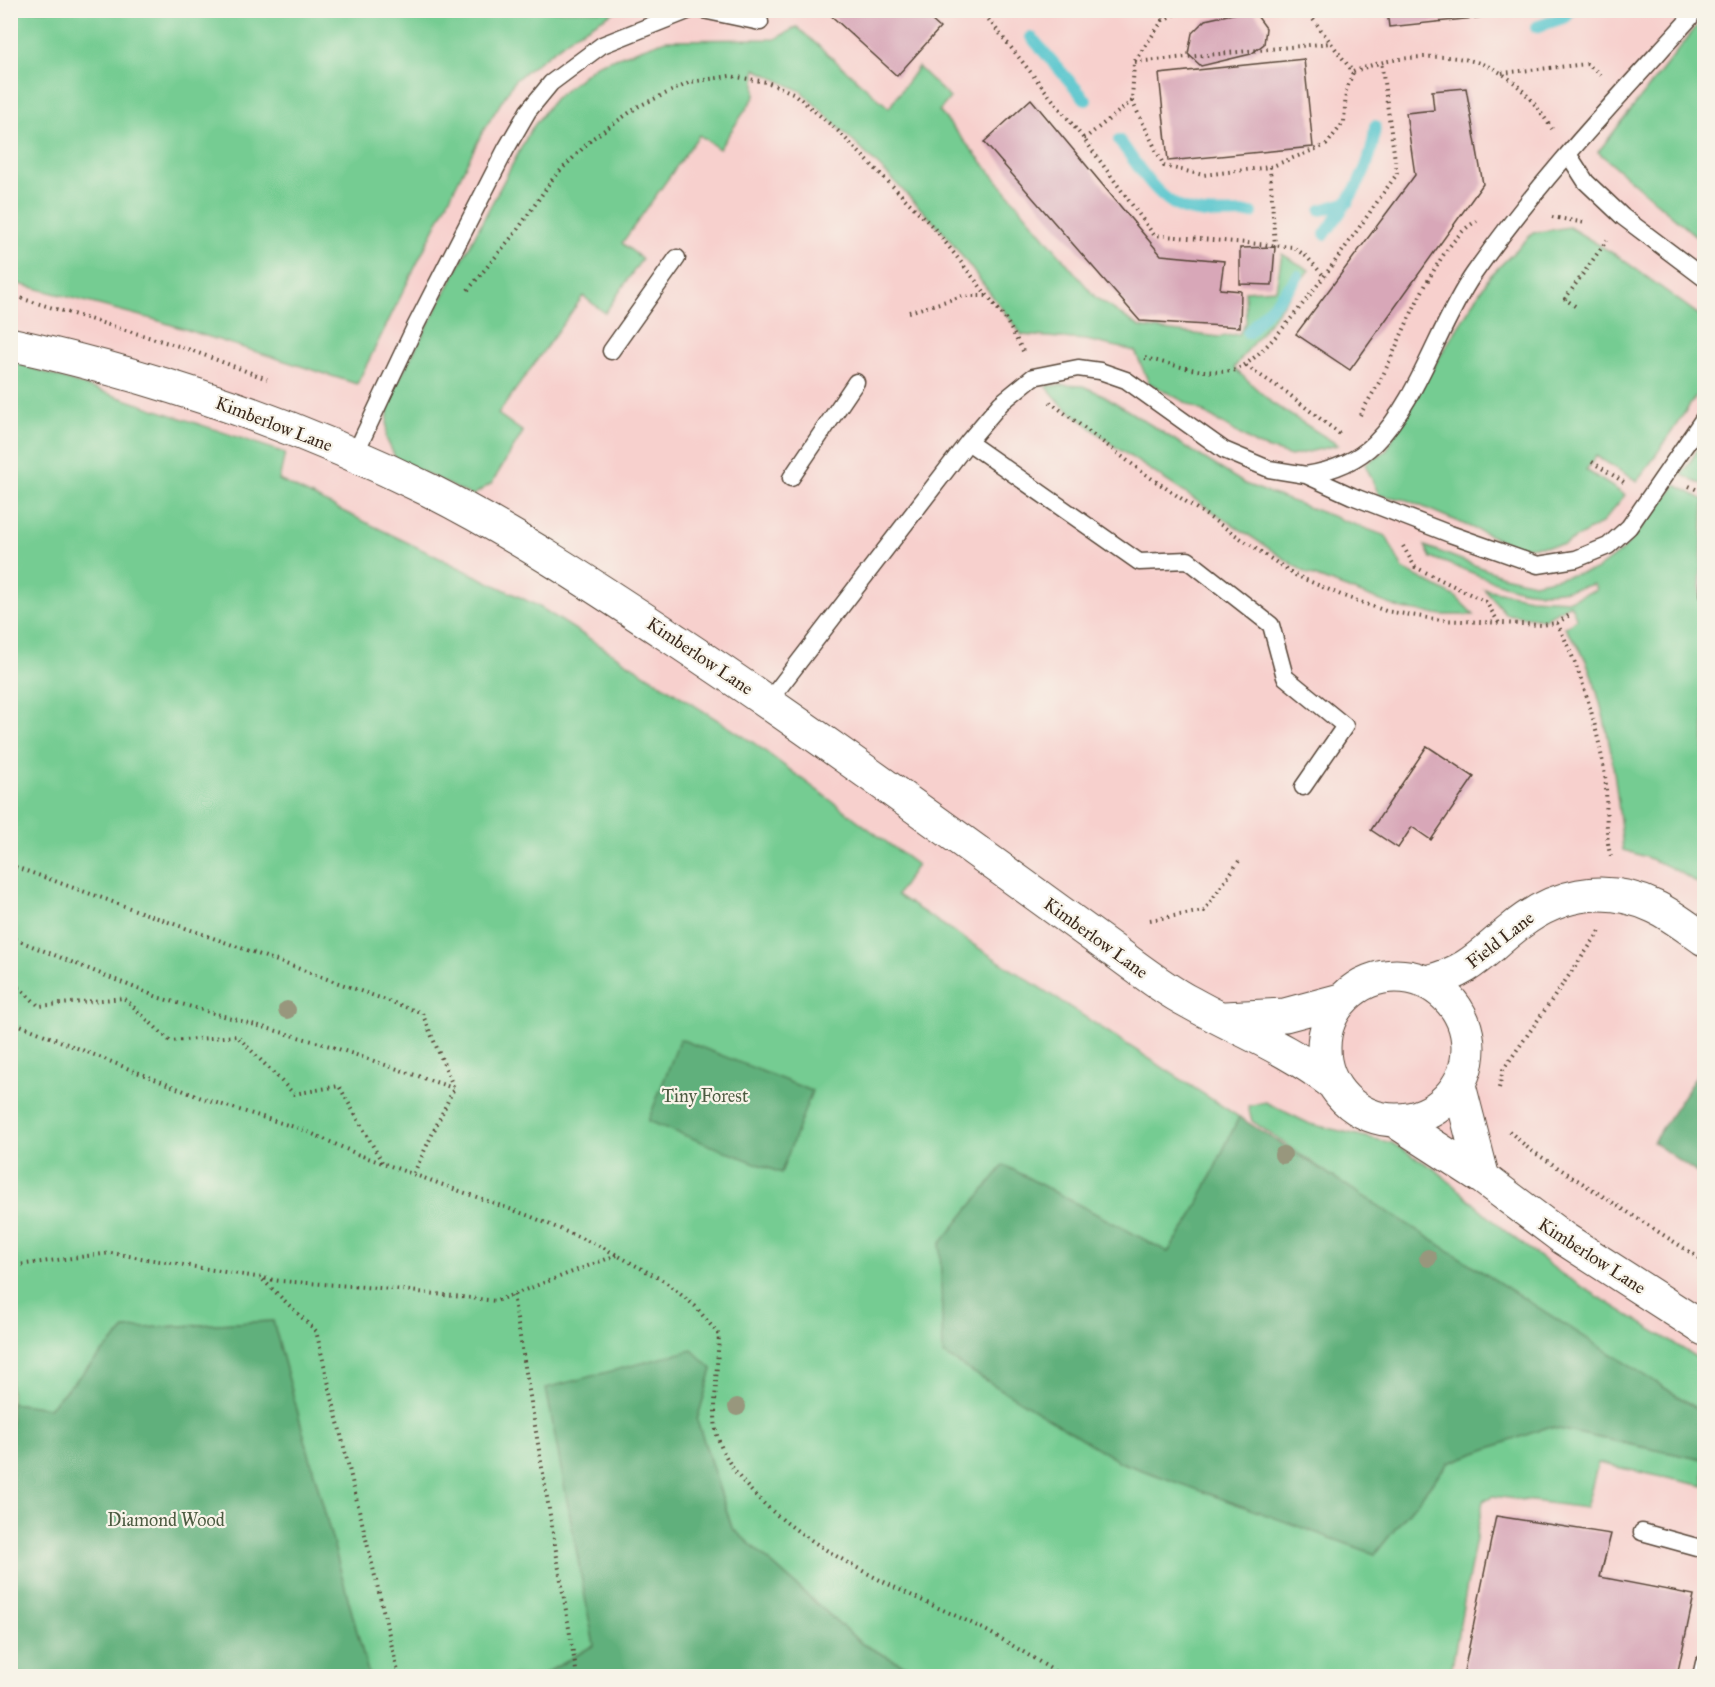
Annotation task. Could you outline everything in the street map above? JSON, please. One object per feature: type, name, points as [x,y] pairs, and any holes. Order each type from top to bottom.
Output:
[{"type":"street","name":"Kimberlow Lane","points":[[10,344],[68,357],[170,386],[269,421],[428,490],[505,531],[574,573],[768,702],[962,839],[1166,989],[1282,1048],[1331,1082]]},
{"type":"street","name":"Field Lane","points":[[1427,982],[1454,975],[1478,961],[1534,911],[1558,900],[1585,894],[1623,896],[1655,907],[1704,939]]},
{"type":"street","points":[[1404,975],[1427,982],[1449,997],[1463,1019],[1469,1045],[1467,1066],[1459,1084],[1443,1104],[1421,1116],[1395,1121],[1370,1116],[1347,1102],[1331,1082],[1324,1062],[1323,1041],[1328,1021],[1341,1000],[1356,987],[1379,977],[1404,975]]},
{"type":"street","points":[[1223,1018],[1285,1015],[1341,1000]]},
{"type":"street","points":[[1459,1084],[1483,1178]]},
{"type":"street","name":"Kimberlow Lane","points":[[1395,1121],[1483,1178],[1555,1233],[1704,1329]]},
{"type":"lane","points":[[354,456],[415,327],[506,149],[528,111],[551,83],[602,45],[690,10]]},
{"type":"lane","points":[[703,10],[760,22]]},
{"type":"lane","points":[[1306,475],[1325,472],[1355,458],[1374,444],[1407,396],[1471,278],[1504,232],[1568,154],[1690,18]]},
{"type":"lane","points":[[1568,154],[1586,182],[1623,217],[1704,278]]},
{"type":"lane","points":[[611,351],[677,258]]},
{"type":"lane","points":[[768,702],[968,442],[1001,403],[1033,377],[1078,368],[1100,371],[1126,380],[1224,450],[1269,469],[1306,475],[1352,496],[1538,565],[1576,560],[1608,546],[1629,527],[1651,498],[1704,418]]},
{"type":"lane","points":[[791,478],[856,382]]},
{"type":"lane","points":[[968,442],[1139,562],[1188,560],[1271,625],[1285,677],[1345,726],[1303,787]]},
{"type":"lane","points":[[1642,1532],[1704,1549]]},
{"type":"lane","points":[[1701,1677],[1704,1664]]},
{"type":"path","points":[[981,10],[1084,139],[1154,235],[1293,247],[1307,257],[1323,275]]},
{"type":"path","points":[[1155,10],[1163,20]]},
{"type":"path","points":[[1183,10],[1163,20],[1134,62],[1132,101],[1164,166],[1203,175],[1270,167],[1326,145],[1344,122],[1346,91],[1353,72],[1381,61],[1454,56],[1482,62],[1502,73],[1537,105],[1568,154]]},
{"type":"path","points":[[1306,10],[1353,72]]},
{"type":"path","points":[[1134,62],[1331,43]]},
{"type":"path","points":[[1144,357],[1189,368],[1231,371],[1246,366],[1276,337],[1397,174],[1381,61]]},
{"type":"path","points":[[1502,73],[1587,64],[1622,93]]},
{"type":"path","points":[[464,296],[516,232],[554,177],[593,138],[639,106],[691,82],[730,76],[767,82],[793,93],[837,130],[934,228],[1005,318],[1023,350],[1033,377],[1051,402],[1095,437],[1295,575],[1386,611],[1441,620],[1542,625],[1557,623],[1571,614]]},
{"type":"path","points":[[1084,139],[1132,101]]},
{"type":"path","points":[[1270,167],[1275,247]]},
{"type":"path","points":[[1548,217],[1564,217],[1589,223]]},
{"type":"path","points":[[1346,439],[1381,378],[1441,259],[1465,226],[1482,218],[1504,232]]},
{"type":"path","points":[[1575,306],[1565,299],[1609,237],[1602,232]]},
{"type":"path","points":[[10,295],[188,349],[272,380]]},
{"type":"path","points":[[909,312],[963,296],[986,296]]},
{"type":"path","points":[[1023,350],[1033,347]]},
{"type":"path","points":[[1246,366],[1286,392],[1346,439],[1355,458]]},
{"type":"path","points":[[1592,462],[1651,498]]},
{"type":"path","points":[[1557,623],[1570,649],[1590,714],[1605,777],[1610,858],[1620,861]]},
{"type":"path","points":[[1150,920],[1203,911],[1239,861]]},
{"type":"path","points":[[10,865],[422,1013],[454,1088],[413,1174]]},
{"type":"path","points":[[1498,1092],[1503,1070],[1623,896]]},
{"type":"path","points":[[10,937],[160,998],[330,1046],[454,1088]]},
{"type":"path","points":[[10,979],[39,1006],[124,998],[170,1041],[237,1036],[294,1094],[339,1086],[382,1163]]},
{"type":"path","points":[[10,1021],[204,1099],[304,1130],[382,1163],[532,1217],[617,1255],[664,1281],[695,1306],[719,1335],[716,1433],[730,1465],[755,1497],[795,1527],[876,1579],[923,1603],[964,1620],[1062,1677]]},
{"type":"path","points":[[1504,1122],[1529,1149],[1704,1261]]},
{"type":"path","points":[[10,1266],[111,1253],[262,1279],[393,1289],[496,1301],[617,1255]]},
{"type":"path","points":[[262,1279],[316,1331],[399,1677]]},
{"type":"path","points":[[513,1295],[577,1677]]},
{"type":"shaded area","points":[[10,11],[1704,11],[1704,1413],[1438,1246],[897,895],[11,910]]},
{"type":"shaded area","points":[[1598,1463],[1704,1486],[1704,1676],[1450,1676],[1483,1501],[1493,1496],[1586,1508]]},
{"type":"green space","points":[[10,11],[616,11],[574,35],[515,80],[483,131],[357,384],[156,320],[11,282]]},
{"type":"green space","points":[[1704,17],[1704,243],[1598,152]]},
{"type":"green space","points":[[797,27],[889,108],[918,67],[950,98],[939,111],[1096,298],[1140,327],[1219,337],[1239,334],[1246,322],[1245,291],[1276,289],[1282,254],[1309,270],[1234,368],[1273,404],[1338,445],[1291,456],[1257,445],[1200,410],[1149,383],[1135,351],[1086,340],[1022,335],[945,234],[890,177],[801,91],[755,69],[755,96],[719,149],[699,135],[622,243],[642,259],[605,313],[583,296],[498,414],[523,432],[492,483],[472,496],[396,459],[386,438],[389,399],[530,131],[554,99],[596,65],[666,40],[775,39]]},
{"type":"green space","points":[[1569,227],[1619,257],[1699,315],[1704,323],[1704,384],[1645,471],[1637,481],[1596,456],[1586,470],[1625,495],[1602,523],[1564,545],[1517,547],[1407,500],[1379,495],[1365,464],[1387,450],[1402,417],[1490,276],[1533,233]]},
{"type":"green space","points":[[11,361],[285,453],[279,480],[538,606],[754,743],[917,865],[897,895],[1239,1117],[1190,1220],[1168,1252],[1375,1554],[1448,1463],[1548,1427],[1704,1460],[1704,1486],[1598,1463],[1586,1508],[1493,1496],[1483,1501],[1450,1676],[926,1676],[862,1644],[732,1528],[697,1420],[712,1369],[547,1388],[594,1645],[541,1676],[369,1676],[273,1321],[125,1329],[49,1408],[11,1403]]},
{"type":"green space","points":[[1046,386],[1083,386],[1103,395],[1245,484],[1386,536],[1403,569],[1456,597],[1474,615],[1443,615],[1402,609],[1306,573],[1114,446],[1062,405]]},
{"type":"green space","points":[[1704,439],[1704,485],[1682,475]]},
{"type":"green space","points":[[1676,485],[1704,500],[1700,594],[1704,634],[1704,887],[1665,865],[1623,850],[1615,779],[1601,708],[1585,658],[1565,627],[1577,619],[1570,604],[1544,619],[1506,614],[1484,589],[1530,598],[1569,600],[1596,590],[1594,584],[1546,592],[1509,587],[1431,558],[1425,546],[1503,576],[1534,583],[1596,570],[1623,550]]},
{"type":"green space","name":"Tiny Forest","points":[[680,1039],[812,1091],[781,1173],[648,1121]]},
{"type":"green space","points":[[1704,1064],[1704,1178],[1653,1142]]},
{"type":"green space","points":[[1265,1102],[1310,1124],[1392,1143],[1435,1169],[1504,1230],[1563,1275],[1704,1362],[1704,1413],[1358,1194],[1252,1121],[1248,1106]]},
{"type":"green space","points":[[1239,1117],[1704,1413],[1704,1460],[1548,1427],[1448,1463],[1375,1554],[1120,1462],[943,1354],[940,1244],[1004,1165],[1168,1252],[1190,1220]]},
{"type":"green space","name":"Diamond Wood","points":[[273,1321],[369,1676],[11,1676],[11,1403],[49,1408],[125,1329]]},
{"type":"green space","points":[[692,1350],[712,1369],[697,1420],[732,1528],[862,1644],[926,1676],[541,1676],[594,1645],[546,1388]]},
{"type":"building","points":[[825,10],[920,10],[940,28],[897,76]]},
{"type":"building","points":[[1387,10],[1521,10],[1521,13],[1389,27]]},
{"type":"building","points":[[1237,13],[1255,13],[1266,28],[1264,44],[1251,54],[1201,66],[1188,54],[1192,33],[1205,20]]},
{"type":"building","points":[[1304,59],[1313,147],[1168,161],[1159,74]]},
{"type":"building","points":[[1466,88],[1483,184],[1350,370],[1296,334],[1415,175],[1406,113],[1434,110],[1432,91]]},
{"type":"building","points":[[1031,99],[1161,255],[1224,261],[1220,289],[1241,291],[1240,327],[1140,321],[984,142]]},
{"type":"building","points":[[1275,247],[1272,285],[1240,284],[1240,248]]},
{"type":"building","points":[[1704,529],[1703,623],[1700,594]]},
{"type":"building","points":[[1427,746],[1474,777],[1431,840],[1412,827],[1398,848],[1371,830]]},
{"type":"building","points":[[1496,1516],[1611,1534],[1600,1577],[1694,1595],[1677,1676],[1618,1674],[1618,1676],[1463,1676]]},
{"type":"waterway","points":[[1536,27],[1566,17],[1570,10]]},
{"type":"waterway","points":[[1031,37],[1086,100]]},
{"type":"waterway","points":[[1325,234],[1351,196],[1365,170],[1375,126]]},
{"type":"waterway","points":[[1119,140],[1151,183],[1174,204],[1201,213],[1252,213]]},
{"type":"waterway","points":[[1321,210],[1348,202]]},
{"type":"waterway","points":[[1248,333],[1298,276]]}]
